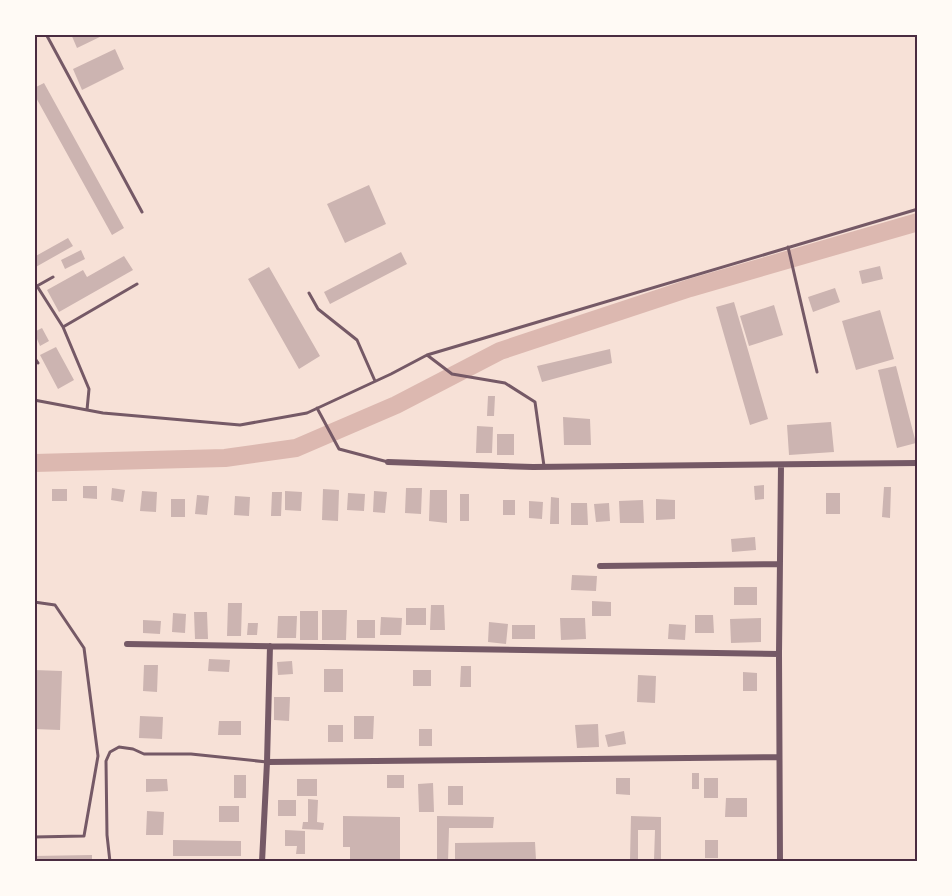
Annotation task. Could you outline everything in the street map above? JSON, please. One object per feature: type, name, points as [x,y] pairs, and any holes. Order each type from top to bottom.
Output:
[{"type":"street","points":[[388,462],[544,466],[918,463]]},
{"type":"street","points":[[780,861],[781,465]]},
{"type":"street","points":[[600,566],[780,564]]},
{"type":"street","points":[[127,644],[779,654]]},
{"type":"street","points":[[262,861],[270,646]]},
{"type":"street","points":[[267,762],[779,757]]},
{"type":"lane","points":[[46,34],[142,212]]},
{"type":"lane","points":[[34,400],[87,410],[240,425],[307,413],[427,355],[918,209]]},
{"type":"lane","points":[[788,247],[817,372]]},
{"type":"lane","points":[[53,277],[37,286],[63,327],[89,388],[87,410]]},
{"type":"lane","points":[[63,327],[137,284]]},
{"type":"lane","points":[[309,293],[318,309],[357,340],[375,381]]},
{"type":"lane","points":[[427,355],[452,374],[505,383],[535,402],[544,466]]},
{"type":"lane","points":[[34,357],[38,363]]},
{"type":"lane","points":[[317,408],[339,449],[388,462]]},
{"type":"lane","points":[[34,602],[55,605],[84,648],[98,756],[84,836],[34,837]]},
{"type":"lane","points":[[110,861],[107,835],[106,760],[110,752],[119,747],[133,749],[144,754],[192,754],[267,762]]},
{"type":"building","points":[[71,34],[106,34],[77,48]]},
{"type":"building","points":[[115,49],[124,69],[82,90],[73,69]]},
{"type":"building","points":[[44,83],[124,228],[112,235],[34,94],[34,88]]},
{"type":"building","points":[[369,185],[386,224],[345,243],[327,204]]},
{"type":"building","points":[[68,238],[73,246],[34,268],[34,257]]},
{"type":"building","points":[[81,250],[85,259],[65,269],[61,260]]},
{"type":"building","points":[[401,252],[407,264],[330,304],[324,292]]},
{"type":"building","points":[[124,256],[133,270],[59,312],[47,290],[83,270],[87,277]]},
{"type":"building","points":[[880,266],[883,279],[862,284],[859,271]]},
{"type":"building","points":[[269,267],[320,356],[299,369],[248,279]]},
{"type":"building","points":[[835,288],[840,302],[813,312],[808,297]]},
{"type":"building","points":[[734,302],[768,419],[750,425],[716,307]]},
{"type":"building","points":[[774,305],[783,335],[749,346],[740,316]]},
{"type":"building","points":[[880,310],[894,359],[856,370],[842,321]]},
{"type":"building","points":[[42,328],[49,341],[40,346],[34,332]]},
{"type":"building","points":[[56,347],[74,380],[58,389],[40,355]]},
{"type":"building","points":[[610,349],[612,363],[542,382],[537,366]]},
{"type":"building","points":[[896,366],[916,443],[897,448],[878,370]]},
{"type":"building","points":[[488,396],[495,396],[494,416],[487,416]]},
{"type":"building","points":[[563,417],[590,419],[591,445],[564,445]]},
{"type":"building","points":[[831,422],[834,452],[789,455],[787,425]]},
{"type":"building","points":[[477,426],[493,427],[492,453],[476,453]]},
{"type":"building","points":[[497,434],[514,434],[514,455],[497,455]]},
{"type":"building","points":[[764,485],[764,499],[755,500],[754,486]]},
{"type":"building","points":[[83,486],[97,486],[97,499],[83,498]]},
{"type":"building","points":[[884,487],[891,487],[890,518],[882,517]]},
{"type":"building","points":[[112,488],[125,490],[123,502],[111,500]]},
{"type":"building","points":[[406,488],[422,488],[421,514],[405,513]]},
{"type":"building","points":[[52,489],[67,489],[67,501],[52,501]]},
{"type":"building","points":[[323,489],[339,490],[338,521],[322,520]]},
{"type":"building","points":[[430,490],[447,490],[447,523],[429,521]]},
{"type":"building","points":[[142,491],[157,492],[156,512],[140,511]]},
{"type":"building","points":[[285,491],[302,492],[301,511],[285,510]]},
{"type":"building","points":[[374,491],[387,492],[385,513],[373,512]]},
{"type":"building","points":[[272,492],[282,492],[281,516],[271,516]]},
{"type":"building","points":[[348,493],[365,494],[364,511],[347,510]]},
{"type":"building","points":[[826,493],[840,493],[840,514],[826,514]]},
{"type":"building","points":[[460,494],[469,494],[469,521],[460,521]]},
{"type":"building","points":[[197,495],[209,496],[207,515],[195,514]]},
{"type":"building","points":[[235,496],[250,497],[249,516],[234,515]]},
{"type":"building","points":[[551,497],[559,498],[559,524],[550,524]]},
{"type":"building","points":[[171,499],[185,499],[185,517],[171,517]]},
{"type":"building","points":[[656,499],[675,500],[675,519],[656,520]]},
{"type":"building","points":[[503,500],[515,500],[515,515],[503,515]]},
{"type":"building","points":[[643,500],[644,523],[620,523],[619,501]]},
{"type":"building","points":[[529,501],[543,502],[542,519],[529,518]]},
{"type":"building","points":[[571,503],[587,503],[588,525],[571,525]]},
{"type":"building","points":[[609,503],[610,521],[596,522],[594,504]]},
{"type":"building","points":[[755,537],[756,550],[732,552],[731,539]]},
{"type":"building","points":[[572,575],[597,576],[596,591],[571,590]]},
{"type":"building","points":[[734,587],[757,587],[757,605],[734,605]]},
{"type":"building","points":[[592,601],[611,602],[611,616],[592,616]]},
{"type":"building","points":[[228,603],[242,603],[241,636],[227,636]]},
{"type":"building","points":[[431,605],[444,605],[445,630],[430,630]]},
{"type":"building","points":[[406,608],[426,608],[426,625],[406,625]]},
{"type":"building","points":[[322,610],[347,610],[346,640],[322,640]]},
{"type":"building","points":[[300,611],[318,611],[318,640],[300,640]]},
{"type":"building","points":[[194,612],[207,612],[208,639],[195,639]]},
{"type":"building","points":[[173,613],[186,614],[185,633],[172,632]]},
{"type":"building","points":[[695,615],[713,615],[714,633],[695,633]]},
{"type":"building","points":[[278,616],[297,616],[296,638],[277,638]]},
{"type":"building","points":[[381,617],[402,618],[401,635],[380,635]]},
{"type":"building","points":[[560,618],[585,618],[586,639],[561,640]]},
{"type":"building","points":[[761,618],[761,642],[731,643],[730,619]]},
{"type":"building","points":[[143,620],[161,621],[160,634],[143,633]]},
{"type":"building","points":[[357,620],[375,620],[375,638],[357,638]]},
{"type":"building","points":[[489,622],[508,624],[506,644],[488,642]]},
{"type":"building","points":[[248,623],[258,623],[257,635],[247,635]]},
{"type":"building","points":[[669,624],[686,625],[685,640],[668,639]]},
{"type":"building","points":[[512,625],[535,625],[535,639],[512,639]]},
{"type":"building","points":[[209,659],[230,660],[229,672],[208,671]]},
{"type":"building","points":[[292,661],[293,674],[278,675],[277,662]]},
{"type":"building","points":[[144,665],[158,665],[157,692],[143,691]]},
{"type":"building","points":[[461,666],[471,666],[471,687],[460,687]]},
{"type":"building","points":[[324,669],[343,669],[343,692],[324,692]]},
{"type":"building","points":[[34,670],[62,671],[60,730],[34,729]]},
{"type":"building","points":[[413,670],[431,670],[431,686],[413,686]]},
{"type":"building","points":[[743,672],[757,673],[757,691],[743,691]]},
{"type":"building","points":[[638,675],[656,676],[655,703],[637,702]]},
{"type":"building","points":[[274,697],[290,697],[289,721],[274,720]]},
{"type":"building","points":[[140,716],[163,717],[162,739],[139,738]]},
{"type":"building","points":[[354,716],[374,716],[373,739],[354,739]]},
{"type":"building","points":[[219,721],[241,721],[241,735],[218,735]]},
{"type":"building","points":[[598,724],[599,747],[577,748],[575,725]]},
{"type":"building","points":[[328,725],[343,725],[343,742],[328,742]]},
{"type":"building","points":[[419,729],[432,729],[432,746],[419,746]]},
{"type":"building","points":[[624,731],[626,744],[608,747],[605,735]]},
{"type":"building","points":[[692,773],[699,773],[699,789],[692,789]]},
{"type":"building","points":[[234,775],[246,775],[246,798],[234,798]]},
{"type":"building","points":[[387,775],[404,775],[404,788],[387,788]]},
{"type":"building","points":[[616,778],[630,778],[630,795],[616,794]]},
{"type":"building","points":[[704,778],[718,778],[718,798],[704,798]]},
{"type":"building","points":[[146,779],[167,779],[168,791],[146,792]]},
{"type":"building","points":[[297,779],[317,779],[317,796],[297,796]]},
{"type":"building","points":[[433,783],[434,812],[419,812],[418,784]]},
{"type":"building","points":[[448,786],[463,786],[463,805],[448,805]]},
{"type":"building","points":[[726,798],[747,798],[747,817],[725,817]]},
{"type":"building","points":[[308,799],[318,800],[317,822],[324,823],[323,830],[302,829],[303,822],[308,822]]},
{"type":"building","points":[[278,800],[296,800],[296,816],[278,816]]},
{"type":"building","points":[[219,806],[239,806],[239,822],[219,822]]},
{"type":"building","points":[[147,811],[164,812],[163,835],[146,835]]},
{"type":"building","points":[[343,816],[400,817],[400,862],[350,862],[350,847],[343,847]]},
{"type":"building","points":[[437,816],[494,817],[493,828],[449,828],[448,862],[437,862]]},
{"type":"building","points":[[631,816],[661,817],[661,860],[654,860],[655,830],[638,830],[638,860],[630,860]]},
{"type":"building","points":[[285,830],[305,831],[305,854],[296,854],[297,846],[285,846]]},
{"type":"building","points":[[173,840],[241,841],[241,856],[173,856]]},
{"type":"building","points":[[705,840],[718,840],[718,858],[705,858]]},
{"type":"building","points":[[535,842],[536,860],[455,861],[455,843]]},
{"type":"building","points":[[92,855],[92,862],[34,862],[34,856]]},
{"type":"waterway","points":[[34,463],[225,458],[296,448],[396,405],[500,351],[690,288],[918,222]]}]
